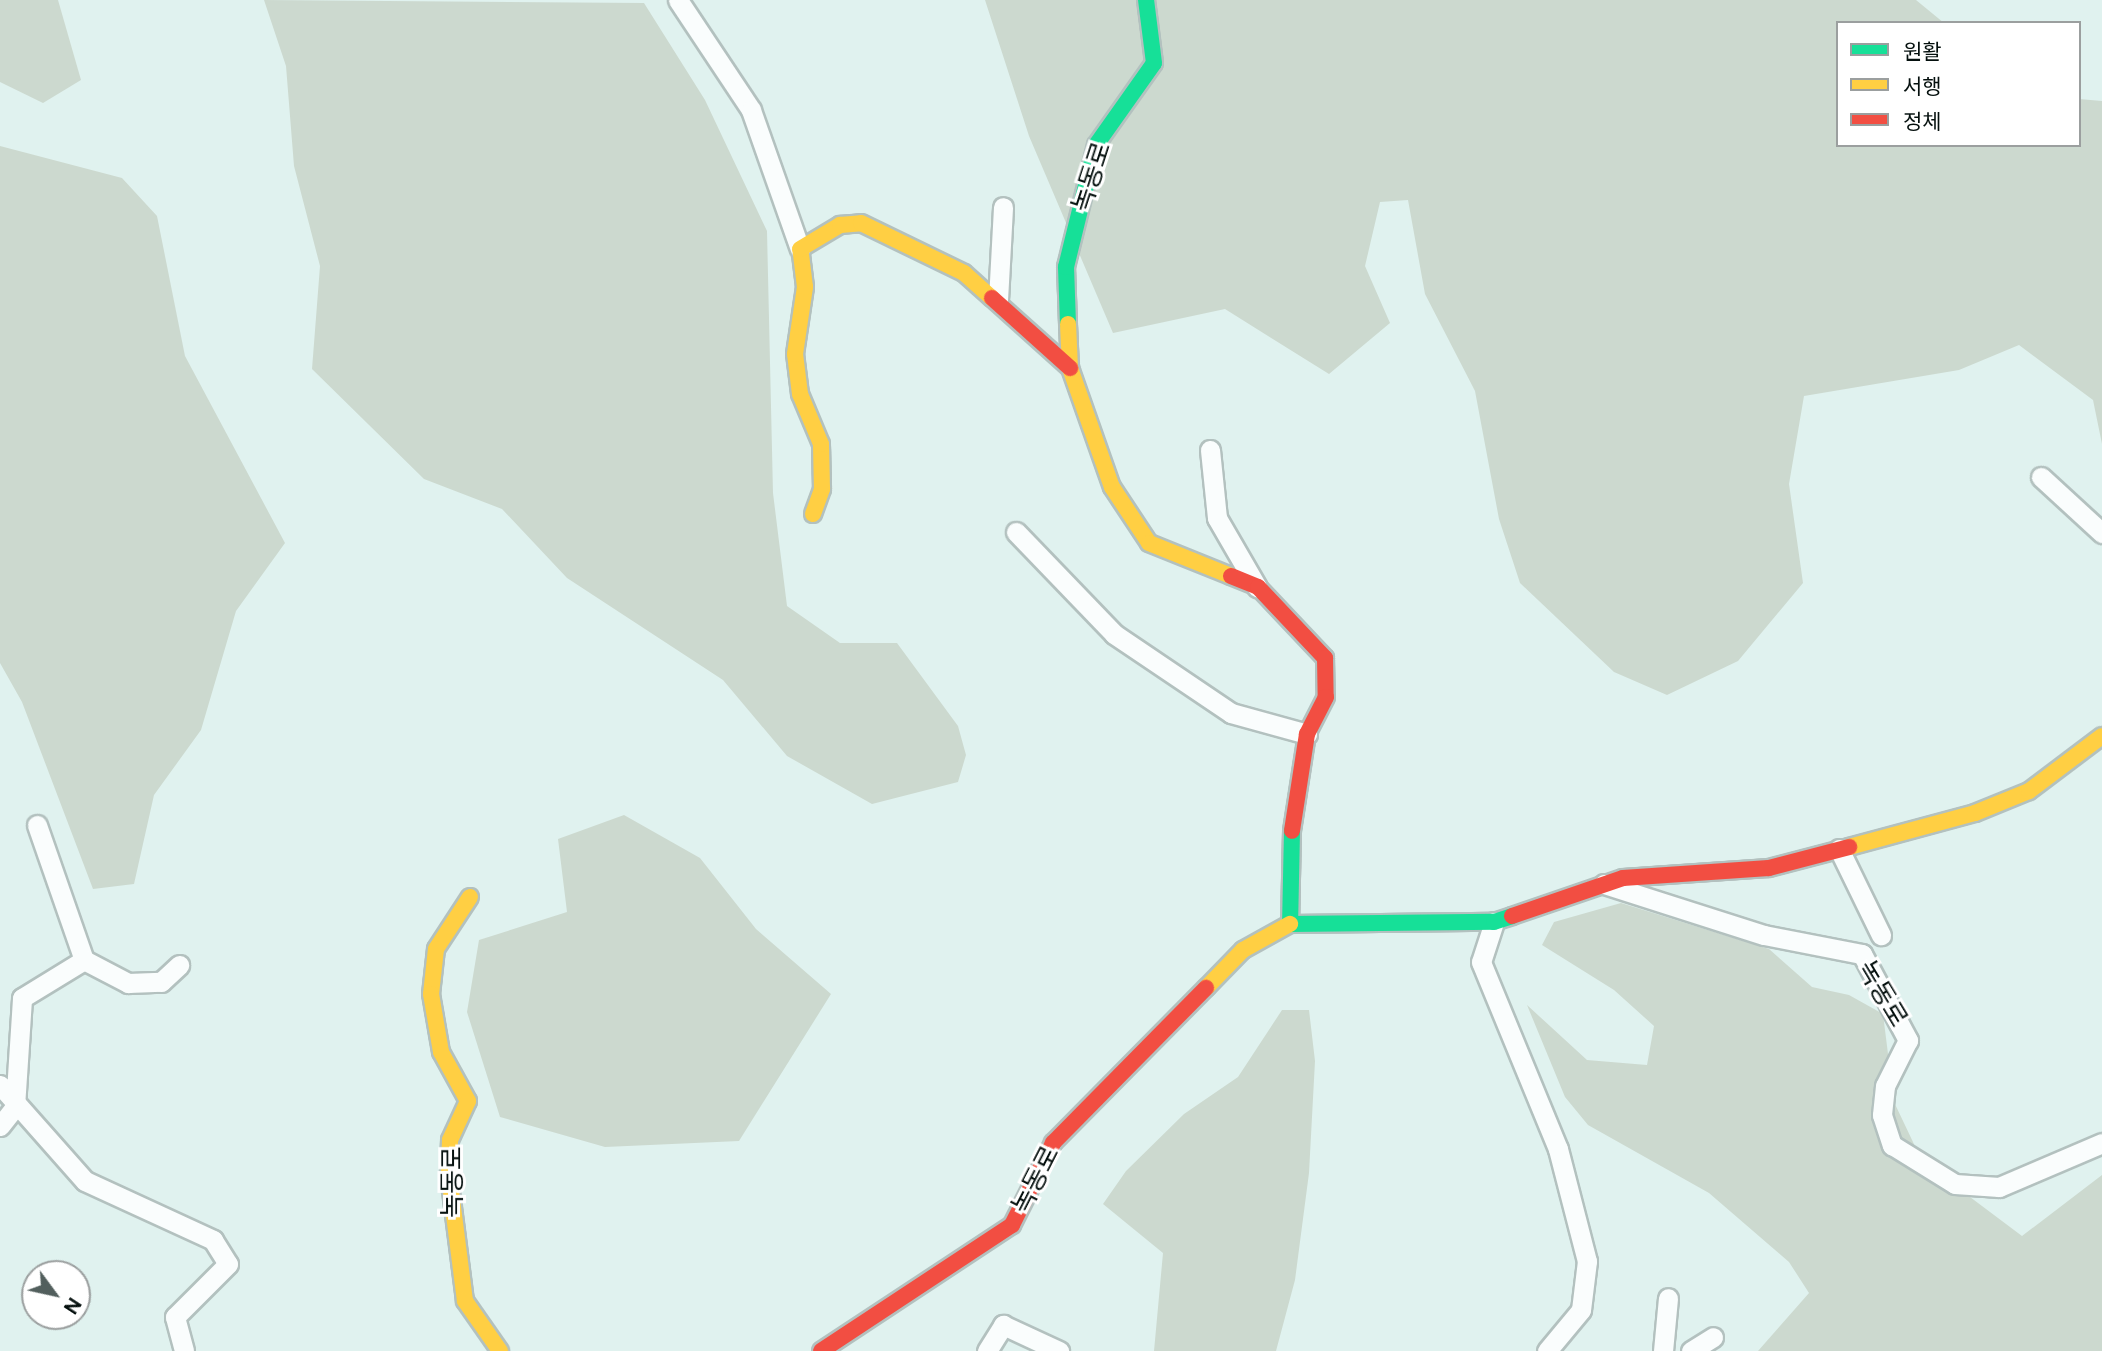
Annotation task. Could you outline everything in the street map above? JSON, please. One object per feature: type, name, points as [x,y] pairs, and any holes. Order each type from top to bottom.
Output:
[{"type":"street","points":[[678,0],[751,110],[800,249],[804,287],[795,354],[800,394],[821,444],[822,489],[813,514]]},
{"type":"street","name":"녹동로","points":[[1146,0],[1154,63],[1096,145],[1066,267],[1070,368],[1112,487],[1149,543],[1258,587]]},
{"type":"street","points":[[998,300],[1003,207]]},
{"type":"street","name":"녹동로","points":[[800,249],[840,225],[861,223],[920,257],[964,273],[998,300],[1070,368]]},
{"type":"street","name":"녹동로","points":[[1210,450],[1217,518],[1258,587],[1325,658],[1326,697],[1307,734],[1293,797],[1290,924]]},
{"type":"street","points":[[2041,477],[2102,533]]},
{"type":"street","points":[[1016,532],[1114,634],[1231,713],[1307,734]]},
{"type":"street","name":"녹동로","points":[[821,1351],[1012,1226],[1053,1143],[1243,950],[1290,924],[1494,922],[1603,883],[1769,868],[1975,813],[2029,791],[2102,736]]},
{"type":"street","points":[[37,825],[84,960],[128,983],[161,982],[179,965]]},
{"type":"street","name":"녹동로","points":[[1839,849],[1881,935]]},
{"type":"street","name":"녹동로","points":[[1603,883],[1763,936],[1862,954],[1908,1040],[1885,1086],[1882,1115],[1892,1145],[1955,1184],[1999,1187],[2102,1143]]},
{"type":"street","name":"녹동로","points":[[470,897],[436,949],[431,994],[441,1052],[468,1101],[450,1140],[449,1176],[465,1301],[499,1351]]},
{"type":"street","points":[[1494,922],[1481,962],[1558,1149],[1587,1261],[1581,1310],[1547,1351]]},
{"type":"street","points":[[0,1126],[15,1107],[22,998],[84,960]]},
{"type":"street","points":[[0,1085],[15,1107],[85,1181],[213,1240],[228,1264],[175,1317],[184,1351]]},
{"type":"street","points":[[1663,1351],[1668,1298]]},
{"type":"street","points":[[987,1351],[1003,1325],[1059,1351]]},
{"type":"street","points":[[1691,1351],[1713,1337]]},
{"type":"shaded area","points":[[0,0],[58,0],[81,80],[43,103],[0,82]]},
{"type":"shaded area","points":[[264,0],[644,3],[705,100],[767,231],[773,493],[787,606],[840,643],[897,643],[958,726],[966,755],[958,782],[872,804],[787,756],[723,680],[567,578],[502,509],[424,479],[312,369],[320,266],[294,166],[286,66]]},
{"type":"shaded area","points":[[985,0],[1916,0],[1942,21],[1836,21],[1836,147],[2081,147],[2081,99],[2102,101],[2102,444],[2093,400],[2019,345],[1959,370],[1804,396],[1789,484],[1803,583],[1738,661],[1667,695],[1614,672],[1520,583],[1499,519],[1475,391],[1425,294],[1408,200],[1380,202],[1365,266],[1390,323],[1329,374],[1225,309],[1113,333],[1029,136]]},
{"type":"shaded area","points":[[0,146],[122,178],[157,216],[185,356],[285,543],[236,611],[201,730],[154,795],[134,884],[93,889],[22,702],[0,663]]},
{"type":"shaded area","points":[[624,815],[700,858],[756,929],[831,994],[739,1141],[605,1147],[500,1117],[467,1012],[479,940],[567,912],[558,839]]},
{"type":"shaded area","points":[[1621,903],[1769,949],[1812,987],[1849,995],[1883,1014],[1894,1102],[1922,1161],[2022,1236],[2102,1175],[2102,1351],[1758,1351],[1809,1293],[1789,1262],[1709,1193],[1588,1125],[1565,1097],[1527,1005],[1587,1060],[1647,1065],[1654,1026],[1614,990],[1542,945],[1554,922]]},
{"type":"shaded area","points":[[1282,1010],[1309,1010],[1315,1061],[1309,1173],[1295,1280],[1276,1351],[1154,1351],[1163,1253],[1103,1204],[1126,1171],[1184,1114],[1238,1077]]},
{"type":"traffic: fast","points":[[1068,324],[1066,267],[1096,145],[1154,63],[1146,0]]},
{"type":"traffic: fast","points":[[1292,831],[1290,924],[1494,922],[1512,916]]},
{"type":"traffic: slow","points":[[813,514],[822,489],[821,444],[800,394],[795,354],[805,287],[800,249],[840,225],[861,223],[964,273],[992,298]]},
{"type":"traffic: slow","points":[[1068,324],[1070,368],[1112,487],[1149,543],[1231,576]]},
{"type":"traffic: slow","points":[[1849,847],[1975,813],[2029,791],[2102,736]]},
{"type":"traffic: slow","points":[[470,897],[436,949],[431,994],[441,1052],[468,1101],[450,1140],[449,1176],[465,1301],[500,1351]]},
{"type":"traffic: slow","points":[[1206,988],[1243,950],[1290,924]]},
{"type":"traffic: jam","points":[[992,298],[1070,368]]},
{"type":"traffic: jam","points":[[1231,576],[1258,587],[1325,658],[1326,697],[1307,734],[1292,831]]},
{"type":"traffic: jam","points":[[1512,916],[1623,878],[1769,868],[1849,847]]},
{"type":"traffic: jam","points":[[821,1351],[1012,1225],[1053,1143],[1206,988]]}]
